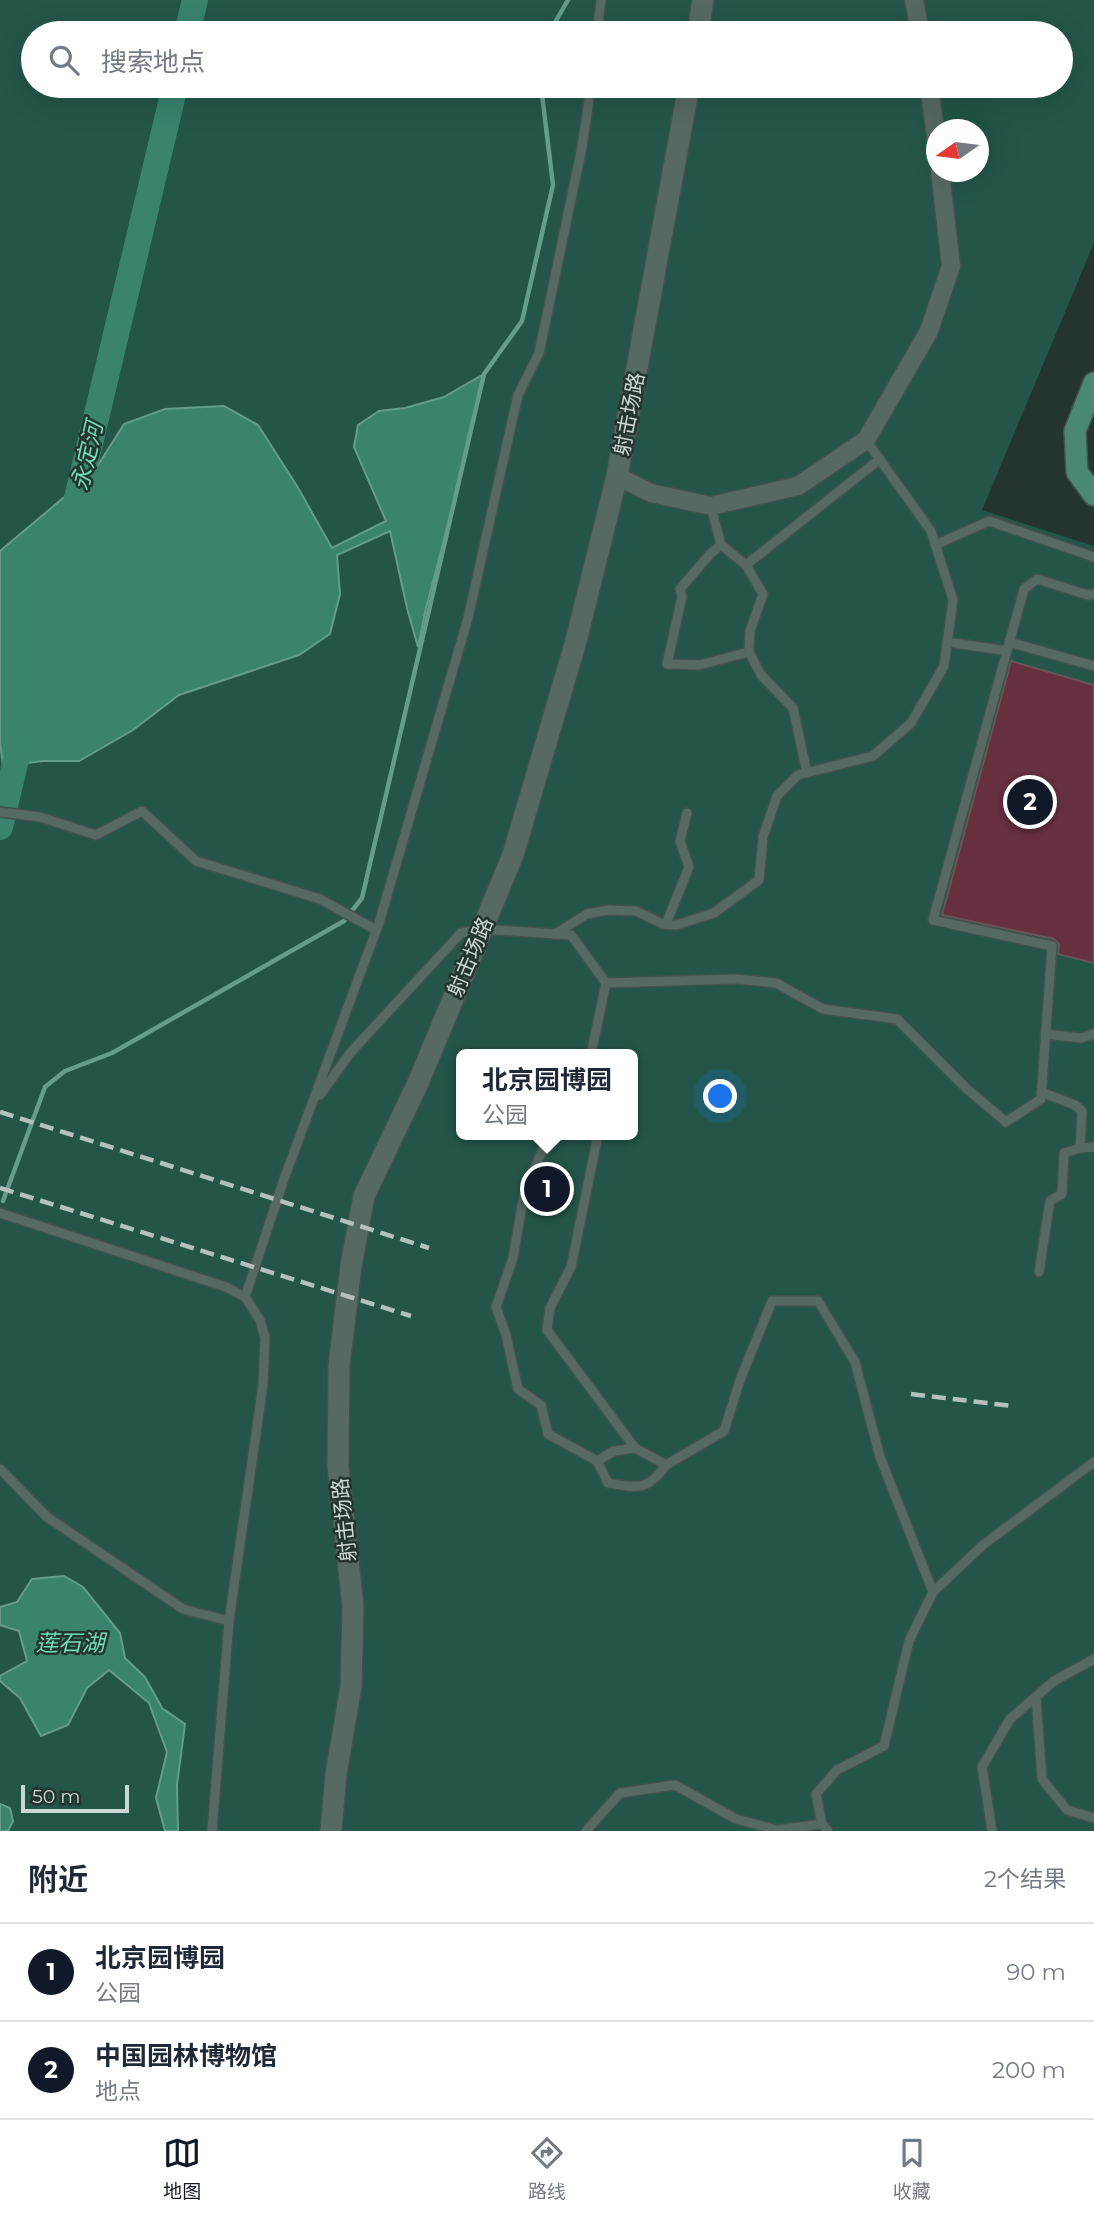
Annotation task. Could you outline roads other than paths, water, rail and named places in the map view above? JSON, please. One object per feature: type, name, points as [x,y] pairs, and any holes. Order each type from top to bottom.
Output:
[{"type":"main road","points":[[1094,383],[1075,431],[1077,472],[1094,495]]},
{"type":"street","points":[[700,21],[703,0]]},
{"type":"street","points":[[914,0],[917,21]]},
{"type":"street","name":"射击场路","points":[[331,1831],[336,1774],[351,1686],[353,1608],[338,1466],[339,1366],[351,1266],[364,1196],[418,1083],[513,855],[576,641],[617,476],[687,98]]},
{"type":"street","points":[[931,98],[934,119]]},
{"type":"street","points":[[617,476],[651,493],[711,506],[798,486],[866,440],[929,331],[951,266],[941,182]]},
{"type":"lane","points":[[598,21],[601,0]]},
{"type":"lane","points":[[245,1297],[284,1178],[376,930],[468,618],[519,395],[539,353],[582,147],[589,98]]},
{"type":"lane","points":[[555,934],[587,914],[609,910],[636,911],[666,924],[676,925],[714,913],[759,880],[763,837],[777,796],[798,775],[873,756],[911,723],[944,666],[953,600],[931,531],[866,440]]},
{"type":"lane","points":[[746,565],[880,459]]},
{"type":"lane","points":[[711,506],[722,545],[746,565],[762,594],[750,631],[749,652],[761,675],[793,708],[807,773]]},
{"type":"lane","points":[[935,545],[989,521],[1094,557]]},
{"type":"lane","points":[[722,545],[710,554],[680,589],[682,597],[667,664],[699,665],[749,652]]},
{"type":"lane","points":[[606,983],[736,979],[776,983],[823,1009],[897,1019],[1006,1122],[1041,1099],[1052,946],[933,920],[1024,589],[1037,579],[1088,595],[1094,594]]},
{"type":"lane","points":[[947,642],[1008,647],[1094,666]]},
{"type":"lane","points":[[0,813],[40,817],[96,835],[142,811],[196,861],[320,899],[376,930]]},
{"type":"lane","points":[[666,924],[689,867],[680,841],[687,813]]},
{"type":"lane","points":[[313,1104],[351,1052],[461,933],[482,929],[571,936],[606,983],[592,1049]]},
{"type":"lane","points":[[1045,1034],[1081,1038],[1094,1034]]},
{"type":"lane","points":[[1041,1093],[1075,1105],[1082,1111],[1080,1147]]},
{"type":"lane","points":[[547,1140],[524,1194],[513,1258],[496,1307],[506,1335],[518,1389],[541,1405],[548,1434],[597,1461],[608,1483],[633,1488],[654,1481],[666,1465],[724,1431],[740,1380],[772,1301],[818,1301],[855,1362],[880,1457],[933,1592]]},
{"type":"lane","points":[[597,1140],[570,1268],[550,1308],[547,1330],[635,1448],[666,1465]]},
{"type":"lane","points":[[1039,1272],[1050,1201],[1062,1194],[1064,1153],[1080,1147],[1094,1147]]},
{"type":"lane","points":[[0,1213],[226,1287],[245,1297],[260,1320],[265,1338],[263,1385],[229,1621],[212,1831]]},
{"type":"lane","points":[[597,1461],[614,1451],[635,1448]]},
{"type":"lane","points":[[586,1831],[620,1793],[675,1785],[736,1819],[777,1830],[825,1827],[816,1794],[837,1770],[884,1746],[909,1641],[933,1592],[983,1545],[1094,1462]]},
{"type":"lane","points":[[0,1469],[47,1517],[172,1602],[183,1609],[229,1621]]},
{"type":"lane","points":[[992,1831],[982,1767],[1010,1719],[1054,1681],[1094,1659]]},
{"type":"lane","points":[[1036,1697],[1042,1779],[1067,1810],[1094,1818]]},
{"type":"water","points":[[484,374],[418,647],[390,531],[337,555],[340,594],[330,634],[299,655],[179,695],[133,730],[79,761],[43,761],[3,766],[0,742],[0,551],[93,473],[124,424],[165,409],[224,406],[258,425],[332,548],[386,521],[354,447],[358,425],[379,411],[405,408],[444,397]]},
{"type":"water","name":"莲石湖","points":[[64,1576],[83,1587],[120,1633],[125,1658],[145,1677],[162,1708],[185,1724],[177,1785],[178,1831],[165,1831],[156,1798],[167,1752],[149,1703],[109,1670],[87,1688],[68,1725],[41,1736],[20,1698],[0,1681],[0,1676],[27,1661],[19,1631],[0,1625],[0,1607],[17,1602],[32,1579]]},
{"type":"water","points":[[0,1804],[10,1808],[13,1821],[8,1831],[0,1831]]},
{"type":"waterway","name":"永定河","points":[[190,21],[195,0]]},
{"type":"waterway","points":[[556,21],[568,0]]},
{"type":"waterway","name":"永定河","points":[[73,515],[172,98]]},
{"type":"waterway","points":[[3,1201],[45,1087],[65,1071],[112,1053],[344,921],[362,898],[484,374],[522,321],[553,185],[542,98]]},
{"type":"waterway","name":"永定河","points":[[0,827],[23,730]]},
{"type":"railway","points":[[0,1112],[429,1248]]},
{"type":"railway","points":[[0,1188],[411,1316]]},
{"type":"railway","points":[[911,1394],[1012,1406]]},
{"type":"place","name":"中国园林博物馆","points":[[1030,802]]},
{"type":"place","name":"北京园博园","points":[[547,1189]]}]
